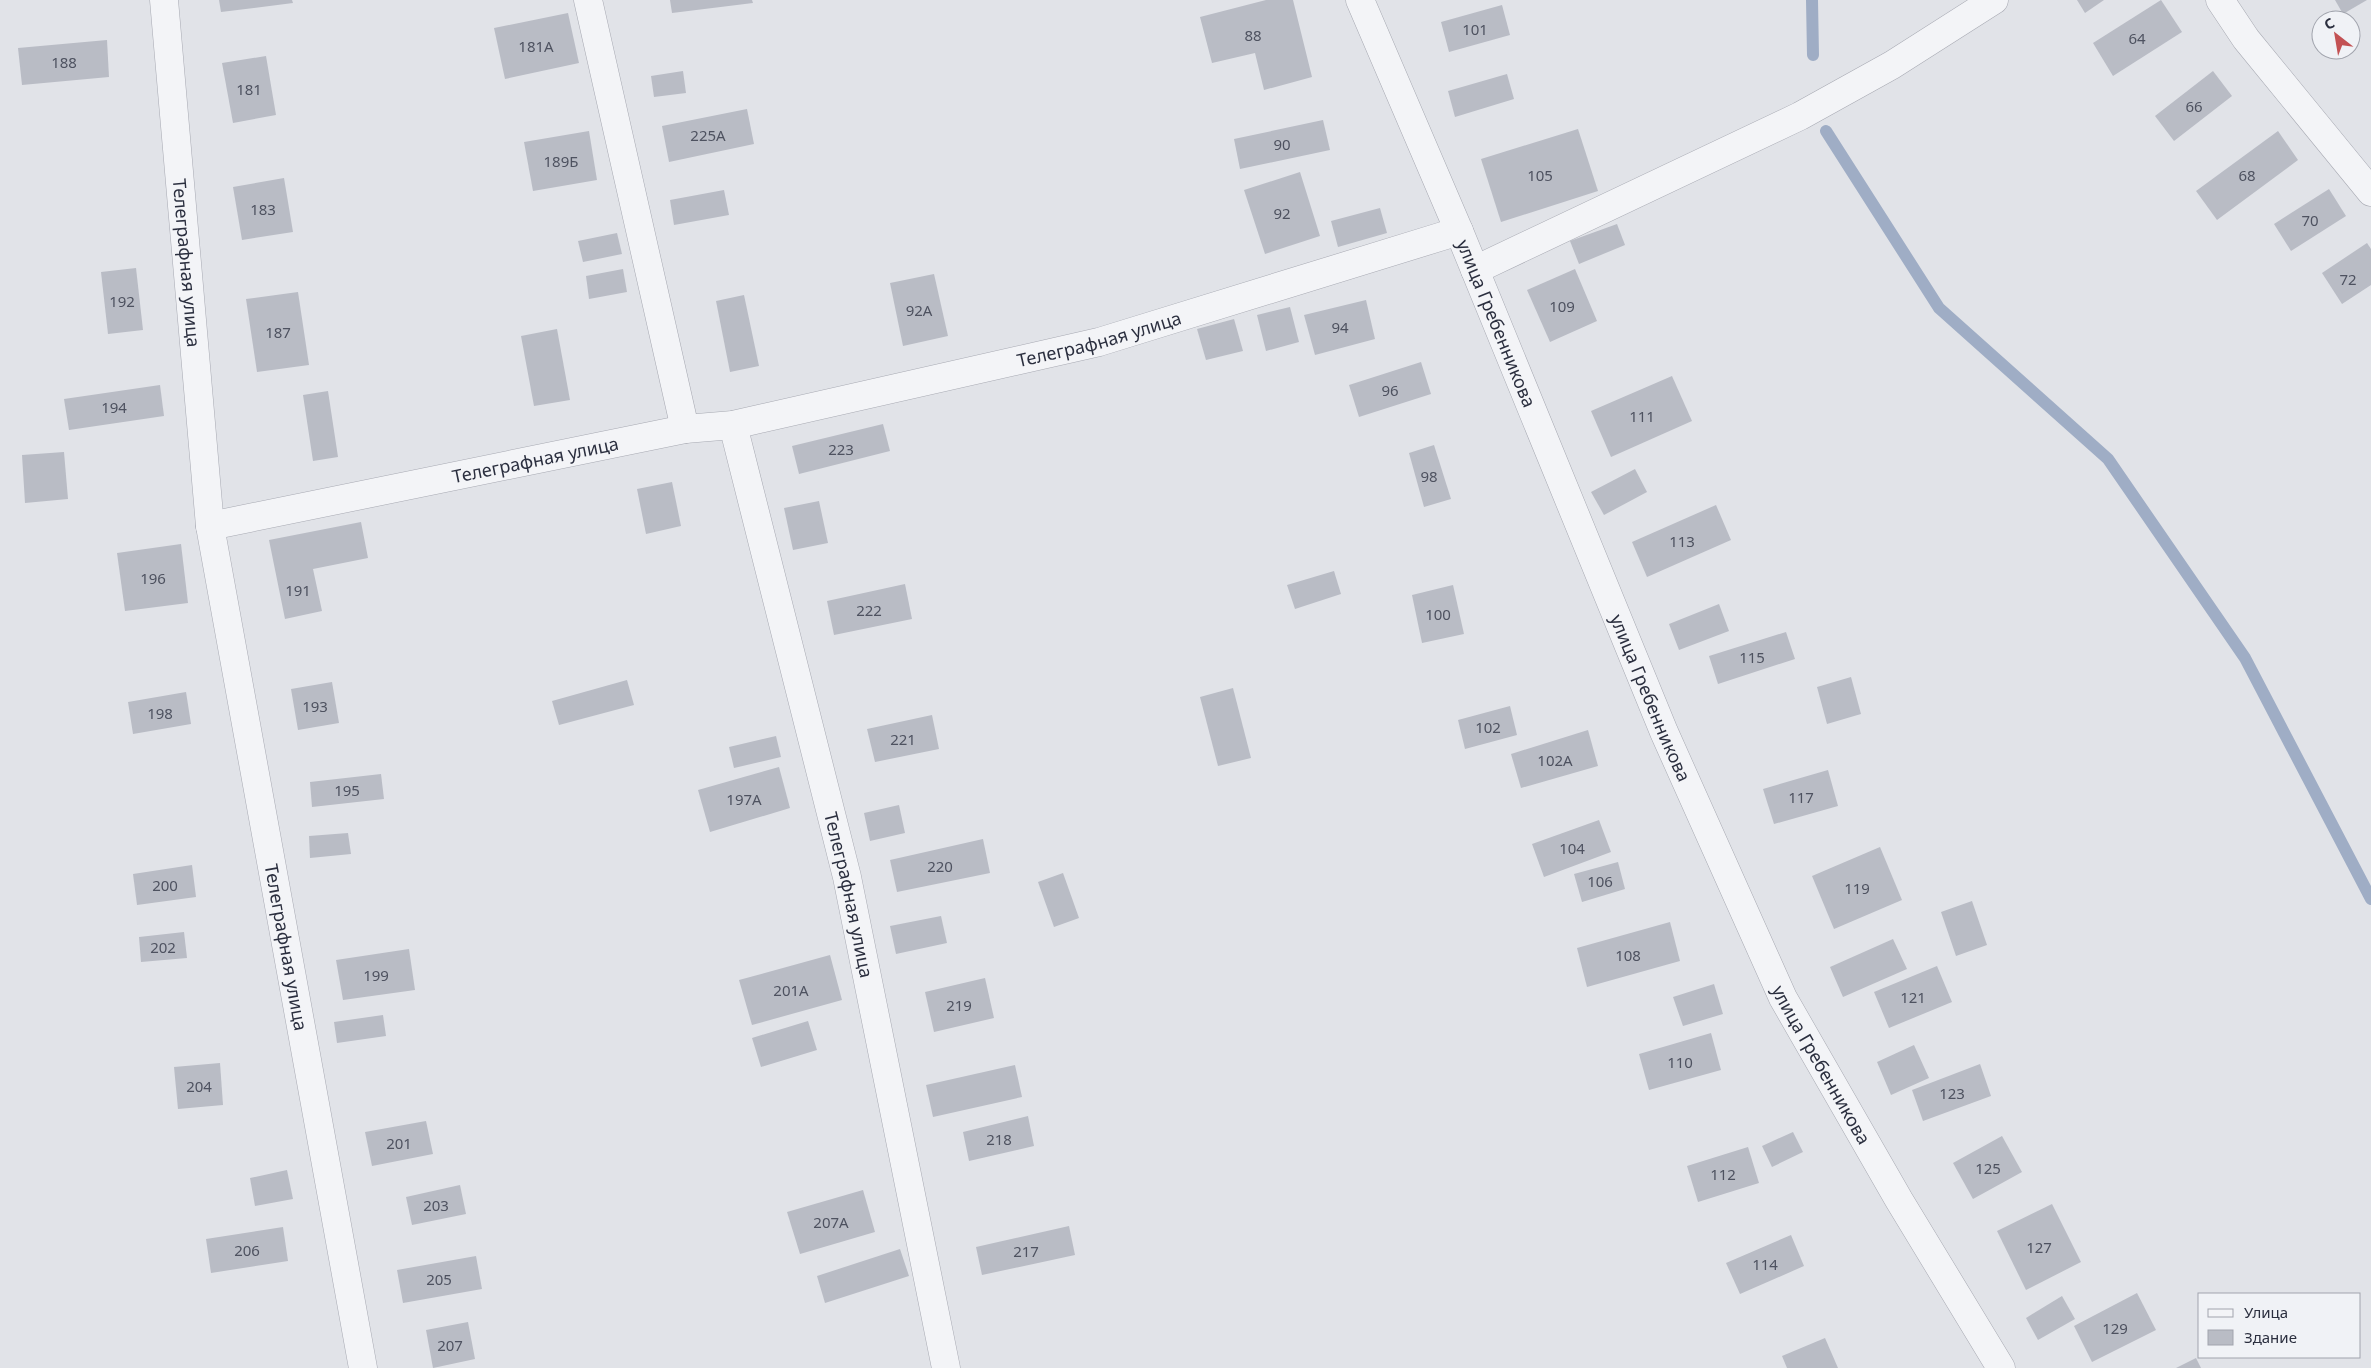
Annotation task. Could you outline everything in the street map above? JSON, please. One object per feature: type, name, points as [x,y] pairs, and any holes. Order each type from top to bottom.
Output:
[{"type":"street","name":"Телеграфная улица","points":[[164,0],[210,526],[364,1368]]},
{"type":"street","points":[[588,0],[685,429]]},
{"type":"street","name":"улица Гребенникова","points":[[1360,0],[1459,231],[1664,732],[1783,998],[1899,1200],[2001,1368]]},
{"type":"street","points":[[1475,270],[1800,116],[1892,65],[1994,0]]},
{"type":"street","points":[[2220,0],[2246,39],[2371,192]]},
{"type":"street","name":"Телеграфная улица","points":[[210,526],[685,429],[733,425],[1099,342],[1459,231]]},
{"type":"street","name":"Телеграфная улица","points":[[733,425],[847,877],[946,1368]]},
{"type":"building","points":[[219,0],[292,0],[293,3],[221,12]]},
{"type":"building","points":[[670,0],[752,0],[753,3],[672,13]]},
{"type":"building","points":[[1266,0],[1293,0],[1312,77],[1264,90],[1255,53],[1212,63],[1200,17]]},
{"type":"building","points":[[2077,0],[2104,0],[2085,13]]},
{"type":"building","points":[[2161,0],[2182,32],[2113,76],[2093,43]]},
{"type":"building","points":[[2335,0],[2367,0],[2350,10],[2341,10]]},
{"type":"building","points":[[1502,5],[1510,35],[1449,52],[1441,22]]},
{"type":"building","points":[[568,13],[579,63],[505,79],[494,28]]},
{"type":"building","points":[[107,40],[109,77],[22,85],[18,48]]},
{"type":"building","points":[[266,56],[276,115],[233,123],[222,63]]},
{"type":"building","points":[[683,71],[686,93],[654,97],[651,76]]},
{"type":"building","points":[[2213,71],[2232,96],[2174,141],[2155,116]]},
{"type":"building","points":[[1507,74],[1514,99],[1455,117],[1448,91]]},
{"type":"building","points":[[747,109],[754,144],[669,162],[662,126]]},
{"type":"building","points":[[1323,120],[1330,150],[1240,169],[1234,139]]},
{"type":"building","points":[[1578,129],[1598,191],[1501,222],[1481,159]]},
{"type":"building","points":[[589,131],[597,180],[533,191],[524,142]]},
{"type":"building","points":[[2278,131],[2298,160],[2217,220],[2196,191]]},
{"type":"building","points":[[1300,172],[1320,236],[1265,254],[1244,190]]},
{"type":"building","points":[[284,178],[293,232],[242,240],[233,187]]},
{"type":"building","points":[[2329,189],[2346,216],[2291,251],[2274,224]]},
{"type":"building","points":[[724,190],[729,215],[674,225],[670,200]]},
{"type":"building","points":[[1380,208],[1387,233],[1338,247],[1331,221]]},
{"type":"building","points":[[1617,224],[1625,245],[1579,264],[1570,241]]},
{"type":"building","points":[[617,233],[622,254],[583,262],[578,241]]},
{"type":"building","points":[[2367,243],[2371,249],[2371,285],[2342,304],[2322,273]]},
{"type":"building","points":[[136,268],[143,330],[108,334],[101,272]]},
{"type":"building","points":[[623,269],[627,292],[589,299],[586,276]]},
{"type":"building","points":[[1575,269],[1597,321],[1550,342],[1527,290]]},
{"type":"building","points":[[934,274],[948,336],[903,346],[890,283]]},
{"type":"building","points":[[298,292],[309,365],[257,372],[246,299]]},
{"type":"building","points":[[744,295],[759,366],[730,372],[716,301]]},
{"type":"building","points":[[1366,300],[1375,339],[1315,355],[1304,315]]},
{"type":"building","points":[[1290,307],[1299,342],[1266,351],[1257,315]]},
{"type":"building","points":[[1234,319],[1243,351],[1206,360],[1197,329]]},
{"type":"building","points":[[557,329],[570,400],[534,406],[521,336]]},
{"type":"building","points":[[1421,362],[1431,394],[1359,417],[1349,385]]},
{"type":"building","points":[[1672,376],[1692,421],[1611,457],[1591,411]]},
{"type":"building","points":[[160,385],[164,416],[69,430],[64,399]]},
{"type":"building","points":[[328,391],[338,457],[313,461],[303,395]]},
{"type":"building","points":[[883,424],[890,451],[799,474],[792,446]]},
{"type":"building","points":[[1434,445],[1451,499],[1424,507],[1409,453]]},
{"type":"building","points":[[64,452],[68,499],[25,503],[22,455]]},
{"type":"building","points":[[1635,469],[1647,492],[1604,515],[1591,492]]},
{"type":"building","points":[[672,482],[681,526],[646,534],[637,489]]},
{"type":"building","points":[[819,501],[828,543],[793,550],[784,508]]},
{"type":"building","points":[[1716,505],[1731,540],[1647,577],[1632,542]]},
{"type":"building","points":[[361,522],[368,558],[313,569],[322,611],[285,619],[269,540]]},
{"type":"building","points":[[181,544],[188,603],[125,611],[117,553]]},
{"type":"building","points":[[1334,571],[1341,594],[1295,609],[1287,585]]},
{"type":"building","points":[[905,584],[912,619],[834,635],[827,601]]},
{"type":"building","points":[[1453,585],[1464,634],[1422,643],[1412,595]]},
{"type":"building","points":[[1719,604],[1729,631],[1679,650],[1669,624]]},
{"type":"building","points":[[1786,632],[1795,659],[1718,684],[1709,656]]},
{"type":"building","points":[[1851,677],[1861,714],[1827,724],[1817,687]]},
{"type":"building","points":[[627,680],[634,705],[559,725],[552,701]]},
{"type":"building","points":[[332,682],[339,723],[298,730],[291,689]]},
{"type":"building","points":[[1233,688],[1251,758],[1218,766],[1200,697]]},
{"type":"building","points":[[186,692],[191,724],[133,734],[128,702]]},
{"type":"building","points":[[1510,706],[1517,735],[1465,749],[1458,720]]},
{"type":"building","points":[[932,715],[939,749],[875,762],[867,729]]},
{"type":"building","points":[[1588,730],[1598,766],[1521,788],[1511,754]]},
{"type":"building","points":[[776,736],[781,757],[734,768],[729,747]]},
{"type":"building","points":[[779,767],[790,808],[710,832],[698,790]]},
{"type":"building","points":[[1828,770],[1838,806],[1774,824],[1763,789]]},
{"type":"building","points":[[381,774],[384,799],[312,807],[310,782]]},
{"type":"building","points":[[899,805],[905,833],[870,841],[864,813]]},
{"type":"building","points":[[1599,820],[1611,852],[1544,877],[1532,844]]},
{"type":"building","points":[[348,833],[351,854],[310,858],[309,836]]},
{"type":"building","points":[[983,839],[990,873],[897,892],[890,860]]},
{"type":"building","points":[[1880,847],[1902,900],[1834,929],[1812,876]]},
{"type":"building","points":[[1618,862],[1625,889],[1582,902],[1574,874]]},
{"type":"building","points":[[192,865],[196,897],[137,905],[133,874]]},
{"type":"building","points":[[1063,873],[1079,918],[1054,927],[1038,882]]},
{"type":"building","points":[[1972,901],[1987,945],[1956,956],[1941,912]]},
{"type":"building","points":[[941,916],[947,943],[896,954],[890,926]]},
{"type":"building","points":[[1670,922],[1680,961],[1587,987],[1577,948]]},
{"type":"building","points":[[184,932],[187,958],[141,962],[139,937]]},
{"type":"building","points":[[1893,939],[1907,969],[1843,997],[1830,967]]},
{"type":"building","points":[[409,949],[415,990],[343,1000],[336,960]]},
{"type":"building","points":[[830,955],[842,1000],[752,1025],[739,980]]},
{"type":"building","points":[[1937,966],[1952,1002],[1889,1028],[1874,992]]},
{"type":"building","points":[[985,978],[994,1018],[934,1032],[925,992]]},
{"type":"building","points":[[1714,984],[1723,1014],[1683,1026],[1673,997]]},
{"type":"building","points":[[383,1015],[386,1036],[337,1043],[334,1022]]},
{"type":"building","points":[[808,1021],[817,1050],[761,1067],[752,1038]]},
{"type":"building","points":[[1711,1033],[1721,1070],[1649,1090],[1639,1054]]},
{"type":"building","points":[[1914,1045],[1929,1078],[1891,1095],[1877,1062]]},
{"type":"building","points":[[220,1063],[223,1105],[178,1109],[174,1067]]},
{"type":"building","points":[[1980,1064],[1991,1096],[1923,1121],[1912,1090]]},
{"type":"building","points":[[1015,1065],[1022,1097],[933,1117],[926,1085]]},
{"type":"building","points":[[1028,1116],[1034,1146],[969,1161],[963,1132]]},
{"type":"building","points":[[426,1121],[433,1154],[372,1166],[365,1132]]},
{"type":"building","points":[[1793,1132],[1803,1152],[1772,1167],[1762,1146]]},
{"type":"building","points":[[2002,1136],[2022,1172],[1973,1199],[1953,1163]]},
{"type":"building","points":[[1748,1147],[1759,1183],[1698,1202],[1687,1166]]},
{"type":"building","points":[[287,1170],[293,1199],[255,1206],[250,1178]]},
{"type":"building","points":[[460,1185],[466,1214],[412,1225],[406,1197]]},
{"type":"building","points":[[863,1190],[875,1232],[800,1254],[787,1212]]},
{"type":"building","points":[[2052,1204],[2081,1262],[2026,1290],[1997,1231]]},
{"type":"building","points":[[1069,1226],[1075,1255],[982,1275],[976,1247]]},
{"type":"building","points":[[283,1227],[288,1261],[211,1273],[206,1239]]},
{"type":"building","points":[[1791,1235],[1804,1266],[1740,1294],[1726,1263]]},
{"type":"building","points":[[900,1249],[909,1276],[825,1303],[817,1276]]},
{"type":"building","points":[[476,1256],[482,1289],[403,1303],[397,1270]]},
{"type":"building","points":[[2137,1293],[2156,1330],[2092,1362],[2074,1326]]},
{"type":"building","points":[[2062,1296],[2075,1319],[2038,1340],[2026,1318]]},
{"type":"building","points":[[468,1322],[475,1359],[433,1368],[426,1330]]},
{"type":"building","points":[[1825,1338],[1838,1368],[1787,1368],[1782,1356]]},
{"type":"building","points":[[2196,1358],[2201,1368],[2176,1368]]},
{"type":"waterway","points":[[1812,0],[1813,55]]},
{"type":"waterway","points":[[1826,131],[1939,308],[2108,459],[2245,658],[2371,899]]}]
